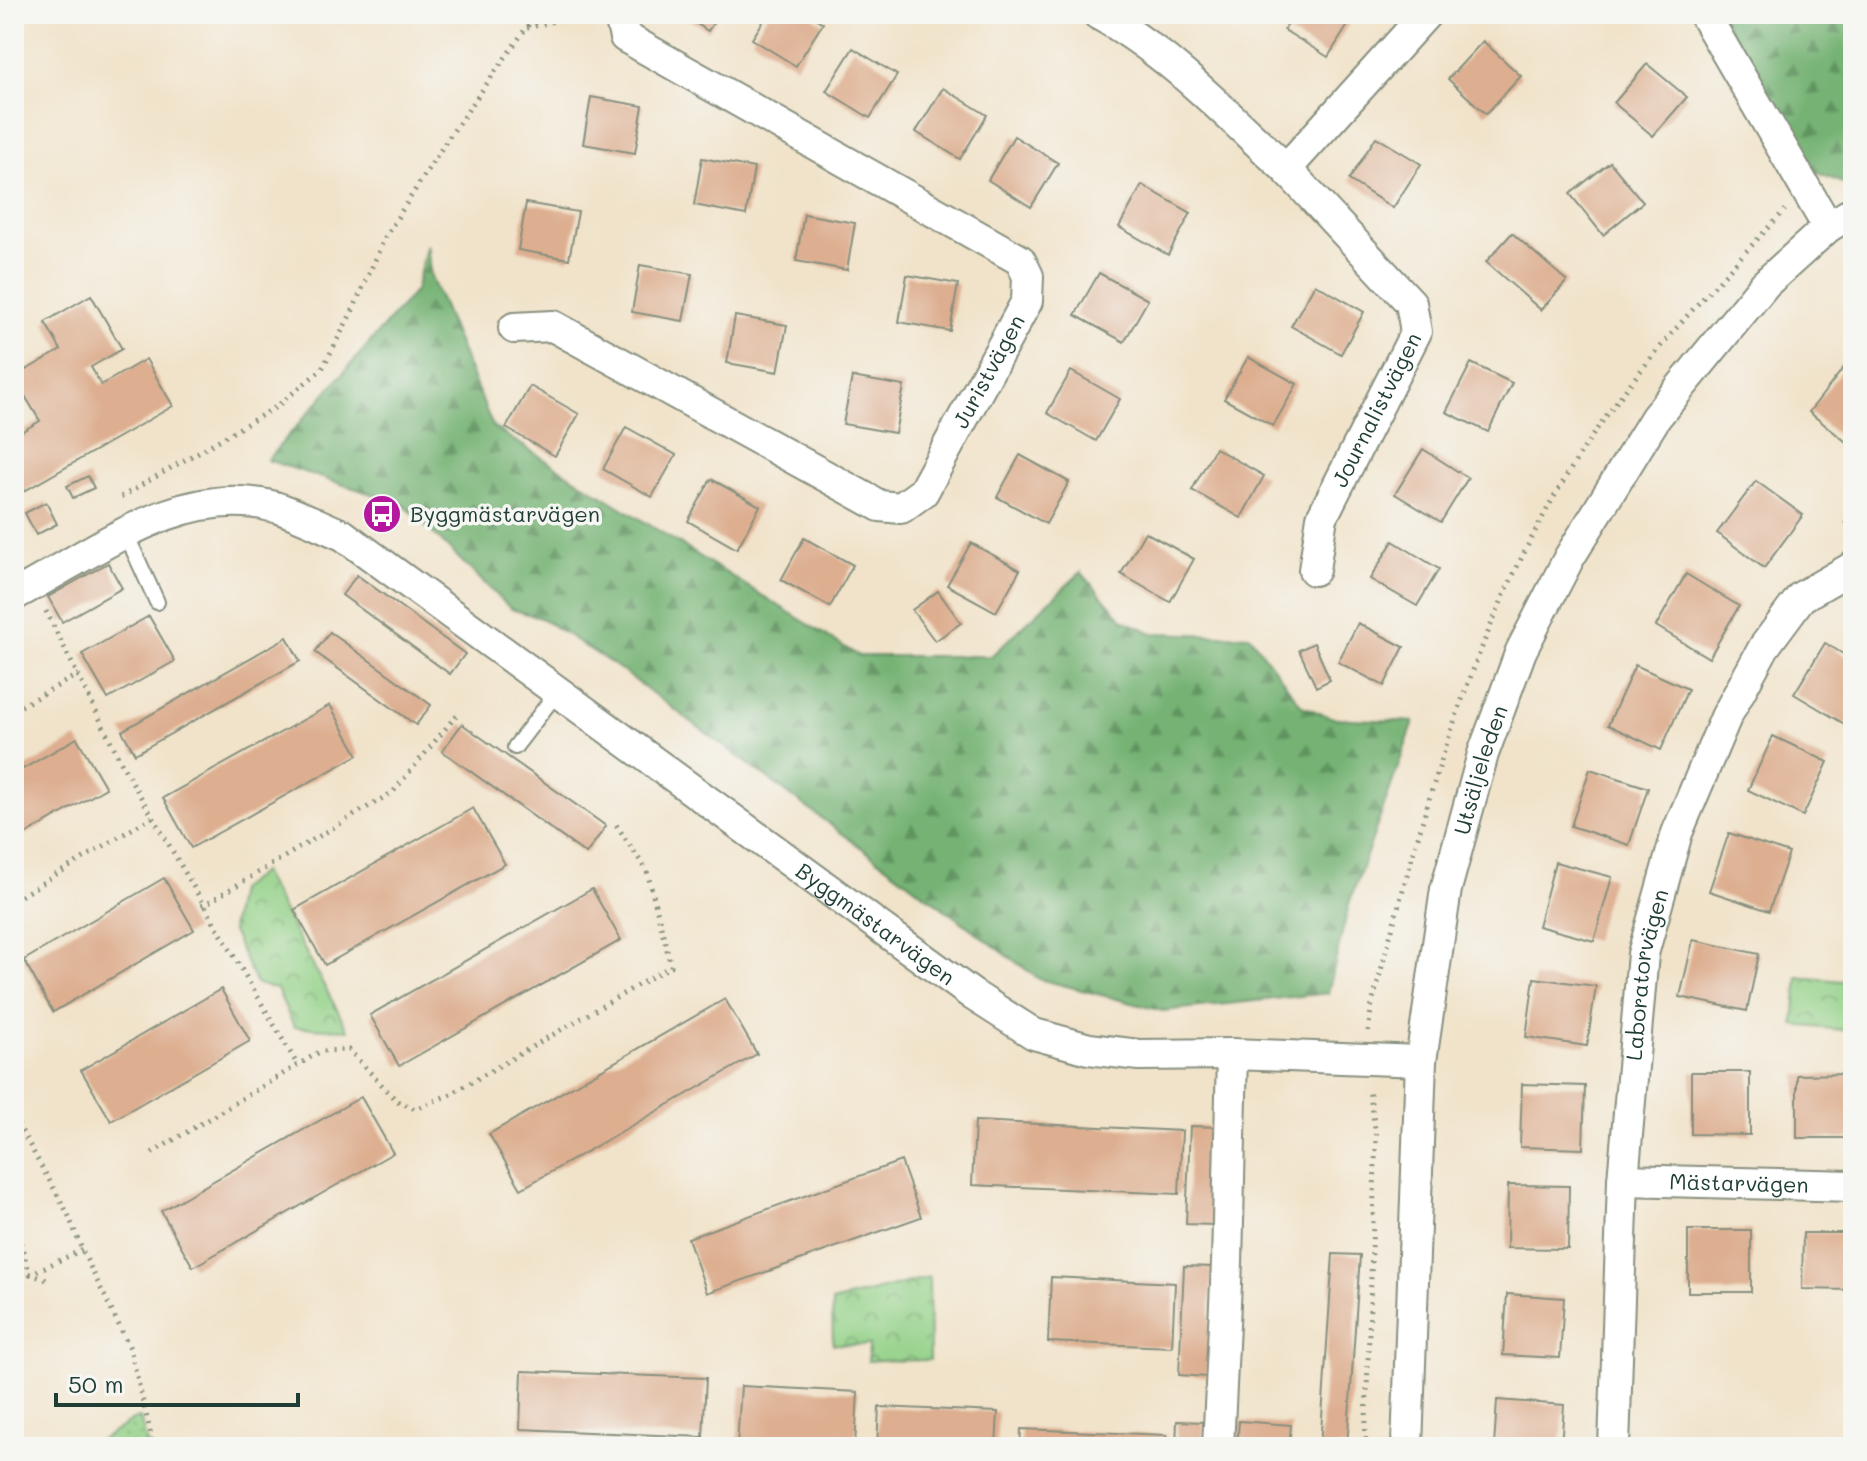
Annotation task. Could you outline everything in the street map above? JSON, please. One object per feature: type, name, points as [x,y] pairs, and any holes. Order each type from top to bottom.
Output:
[{"type":"street","points":[[1098,14],[1120,26],[1183,75],[1286,169],[1426,14]]},
{"type":"street","points":[[1704,14],[1840,219]]},
{"type":"street","name":"Juristvägen","points":[[514,328],[553,326],[880,506],[901,508],[923,492],[1027,301],[1028,276],[1020,260],[625,37],[620,17]]},
{"type":"street","name":"Journalistvägen","points":[[1286,169],[1411,303],[1416,332],[1322,517],[1314,570]]},
{"type":"street","name":"Utsäljeleden","points":[[1407,1447],[1421,1061],[1446,889],[1483,754],[1521,651],[1569,558],[1656,417],[1765,284],[1840,219]]},
{"type":"street","name":"Byggmästarvägen","points":[[23,590],[126,534],[181,509],[223,502],[274,507],[343,535],[973,995],[1034,1034],[1089,1049],[1139,1055],[1232,1054],[1421,1061]]},
{"type":"street","name":"Laboratorvägen","points":[[1614,1447],[1623,1180],[1643,954],[1677,833],[1726,717],[1764,647],[1801,597],[1853,567]]},
{"type":"street","points":[[1218,1447],[1227,1263],[1232,1054]]},
{"type":"street","name":"Mästarvägen","points":[[1623,1180],[1853,1186]]},
{"type":"lane","points":[[126,534],[157,602]]},
{"type":"lane","points":[[515,747],[558,691]]},
{"type":"path","points":[[110,503],[276,407],[322,369],[353,310],[385,237],[447,140],[536,14]]},
{"type":"path","points":[[526,28],[566,18],[620,17]]},
{"type":"path","points":[[1853,514],[1846,523],[1853,541]]},
{"type":"path","points":[[23,590],[79,674],[124,768],[297,1064]]},
{"type":"path","points":[[14,710],[79,674]]},
{"type":"path","points":[[202,906],[393,792],[460,711]]},
{"type":"path","points":[[14,900],[152,817]]},
{"type":"path","points":[[152,1153],[321,1051],[349,1050],[397,1101],[415,1109],[451,1094],[671,966],[647,871],[613,820]]},
{"type":"path","points":[[14,1117],[68,1214],[82,1250],[130,1348],[154,1447]]},
{"type":"path","points":[[18,1235],[30,1274]]},
{"type":"path","points":[[14,1279],[82,1250]]},
{"type":"path","points":[[30,1274],[47,1280]]},
{"type":"path","points":[[59,1447],[67,1434]]},
{"type":"green space","points":[[1721,14],[1853,14],[1853,180],[1845,184],[1813,171],[1803,162]]},
{"type":"green space","points":[[427,244],[431,277],[493,427],[859,656],[991,656],[1081,572],[1123,620],[1153,633],[1250,636],[1302,706],[1333,718],[1414,722],[1349,904],[1328,993],[1163,1011],[1039,979],[617,667],[541,618],[511,609],[403,504],[267,460],[415,291]]},
{"type":"green space","points":[[262,872],[348,1030],[294,1027],[277,989],[256,984],[231,929],[238,890]]},
{"type":"green space","points":[[1798,977],[1853,982],[1853,1031],[1794,1025]]},
{"type":"green space","points":[[929,1277],[930,1360],[868,1361],[869,1345],[833,1344],[832,1302]]},
{"type":"green space","points":[[140,1418],[148,1447],[90,1447],[133,1420]]},
{"type":"building","points":[[682,14],[719,14],[708,31]]},
{"type":"building","points":[[768,14],[809,14],[823,23],[796,66],[752,39]]},
{"type":"building","points":[[1294,14],[1355,14],[1328,57],[1284,30]]},
{"type":"building","points":[[1483,41],[1521,76],[1486,114],[1448,79]]},
{"type":"building","points":[[853,48],[897,75],[870,118],[826,91]]},
{"type":"building","points":[[1647,64],[1687,97],[1653,136],[1614,103]]},
{"type":"building","points":[[943,88],[987,115],[960,159],[916,132]]},
{"type":"building","points":[[591,97],[643,106],[635,153],[583,144]]},
{"type":"building","points":[[1014,136],[1058,163],[1031,207],[988,180]]},
{"type":"building","points":[[1376,137],[1421,164],[1393,208],[1349,180]]},
{"type":"building","points":[[702,158],[754,168],[746,215],[694,205]]},
{"type":"building","points":[[1610,162],[1643,202],[1603,235],[1570,194]]},
{"type":"building","points":[[1142,185],[1191,213],[1168,255],[1119,227]]},
{"type":"building","points":[[526,203],[578,212],[569,259],[518,250]]},
{"type":"building","points":[[804,214],[855,223],[847,270],[796,261]]},
{"type":"building","points":[[1512,233],[1567,281],[1541,310],[1486,262]]},
{"type":"building","points":[[640,265],[692,274],[683,321],[632,312]]},
{"type":"building","points":[[1099,273],[1148,300],[1124,342],[1075,315]]},
{"type":"building","points":[[907,275],[958,284],[950,331],[899,322]]},
{"type":"building","points":[[1315,284],[1364,312],[1341,354],[1291,326]]},
{"type":"building","points":[[91,295],[122,349],[91,367],[101,385],[146,359],[173,406],[14,497],[14,436],[40,421],[25,396],[14,402],[14,349],[26,370],[61,350],[45,322]]},
{"type":"building","points":[[735,316],[787,325],[778,372],[727,363]]},
{"type":"building","points":[[1248,357],[1297,384],[1273,426],[1224,399]]},
{"type":"building","points":[[1849,361],[1853,364],[1853,441],[1850,445],[1809,412]]},
{"type":"building","points":[[1471,363],[1512,383],[1488,432],[1446,412]]},
{"type":"building","points":[[1071,371],[1120,399],[1096,441],[1047,413]]},
{"type":"building","points":[[852,377],[904,386],[895,433],[843,424]]},
{"type":"building","points":[[530,386],[579,414],[555,456],[506,428]]},
{"type":"building","points":[[626,427],[676,455],[652,497],[603,469]]},
{"type":"building","points":[[1215,448],[1264,476],[1241,518],[1192,490]]},
{"type":"building","points":[[1423,449],[1468,478],[1441,522],[1395,494]]},
{"type":"building","points":[[1020,455],[1069,482],[1046,524],[997,497]]},
{"type":"building","points":[[88,476],[94,488],[73,498],[67,486]]},
{"type":"building","points":[[711,479],[760,506],[737,549],[688,521]]},
{"type":"building","points":[[1756,481],[1803,515],[1764,568],[1717,533]]},
{"type":"building","points":[[46,502],[57,524],[36,535],[25,513]]},
{"type":"building","points":[[1145,532],[1194,559],[1170,602],[1121,574]]},
{"type":"building","points":[[804,538],[853,565],[830,607],[781,580]]},
{"type":"building","points":[[1393,541],[1439,569],[1417,606],[1370,579]]},
{"type":"building","points":[[971,543],[1020,570],[996,612],[947,585]]},
{"type":"building","points":[[108,563],[122,588],[62,622],[48,597]]},
{"type":"building","points":[[1686,574],[1739,606],[1709,658],[1656,626]]},
{"type":"building","points":[[357,575],[465,654],[450,674],[342,595]]},
{"type":"building","points":[[938,591],[961,623],[935,641],[912,610]]},
{"type":"building","points":[[149,616],[175,661],[108,699],[82,654]]},
{"type":"building","points":[[1358,623],[1404,647],[1384,686],[1338,662]]},
{"type":"building","points":[[330,632],[431,705],[416,725],[315,652]]},
{"type":"building","points":[[287,637],[300,661],[135,754],[122,731]]},
{"type":"building","points":[[1314,643],[1330,680],[1316,687],[1299,650]]},
{"type":"building","points":[[1825,643],[1853,660],[1853,717],[1848,726],[1794,694]]},
{"type":"building","points":[[1635,665],[1688,689],[1661,750],[1608,725]]},
{"type":"building","points":[[330,705],[358,755],[191,848],[163,798]]},
{"type":"building","points":[[462,724],[606,826],[586,854],[442,751]]},
{"type":"building","points":[[1773,736],[1828,762],[1803,816],[1748,790]]},
{"type":"building","points":[[77,738],[106,788],[14,841],[14,774]]},
{"type":"building","points":[[1590,769],[1648,788],[1629,845],[1571,826]]},
{"type":"building","points":[[473,808],[505,864],[325,965],[294,910]]},
{"type":"building","points":[[1729,833],[1789,853],[1769,911],[1709,891]]},
{"type":"building","points":[[1555,862],[1612,877],[1594,941],[1538,926]]},
{"type":"building","points":[[164,878],[194,930],[53,1012],[24,960]]},
{"type":"building","points":[[592,889],[621,940],[399,1066],[370,1015]]},
{"type":"building","points":[[1693,940],[1759,954],[1747,1011],[1680,997]]},
{"type":"building","points":[[1534,978],[1596,986],[1587,1046],[1526,1037]]},
{"type":"building","points":[[221,989],[250,1041],[111,1121],[81,1070]]},
{"type":"building","points":[[725,999],[757,1054],[521,1189],[489,1134]]},
{"type":"building","points":[[1691,1072],[1750,1072],[1750,1135],[1691,1134]]},
{"type":"building","points":[[1853,1074],[1853,1138],[1797,1138],[1797,1075]]},
{"type":"building","points":[[1522,1084],[1585,1086],[1583,1149],[1520,1147]]},
{"type":"building","points":[[361,1097],[393,1153],[193,1267],[161,1211]]},
{"type":"building","points":[[975,1121],[1182,1131],[1179,1194],[972,1185]]},
{"type":"building","points":[[1190,1126],[1218,1127],[1214,1225],[1186,1224]]},
{"type":"building","points":[[901,1161],[921,1217],[707,1293],[688,1238]]},
{"type":"building","points":[[1508,1185],[1569,1186],[1568,1249],[1507,1248]]},
{"type":"building","points":[[1688,1230],[1751,1230],[1751,1292],[1688,1292]]},
{"type":"building","points":[[1803,1233],[1853,1233],[1853,1290],[1802,1289]]},
{"type":"building","points":[[1333,1254],[1360,1255],[1347,1447],[1320,1447]]},
{"type":"building","points":[[1184,1266],[1212,1267],[1207,1377],[1179,1375]]},
{"type":"building","points":[[1051,1277],[1175,1283],[1172,1347],[1048,1342]]},
{"type":"building","points":[[1507,1294],[1564,1298],[1560,1358],[1503,1355]]},
{"type":"building","points":[[522,1371],[706,1378],[703,1437],[520,1429]]},
{"type":"building","points":[[741,1386],[858,1392],[855,1447],[737,1445]]},
{"type":"building","points":[[1497,1400],[1564,1405],[1561,1447],[1494,1447]]},
{"type":"building","points":[[879,1407],[998,1412],[996,1447],[877,1447]]},
{"type":"building","points":[[1177,1421],[1204,1422],[1203,1447],[1176,1447]]},
{"type":"building","points":[[1239,1421],[1291,1425],[1289,1447],[1237,1447]]},
{"type":"building","points":[[1021,1429],[1166,1435],[1166,1447],[1020,1447]]},
{"type":"place","name":"Byggmästarvägen","points":[[382,514]]}]
